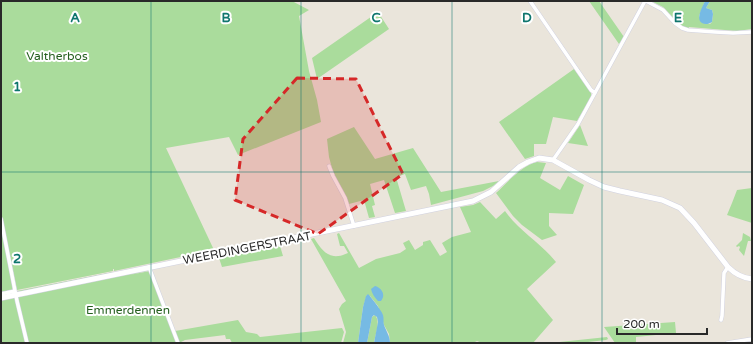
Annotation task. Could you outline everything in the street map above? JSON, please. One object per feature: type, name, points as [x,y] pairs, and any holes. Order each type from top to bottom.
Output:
[{"type":"main road","name":"WEERDINGERSTRAAT","points":[[1,298],[16,293],[473,201],[491,192],[519,167],[528,162],[539,158],[553,160]]},
{"type":"main road","points":[[553,160],[604,187],[662,200],[680,208],[694,223],[733,272],[742,277],[752,279]]},
{"type":"street","points":[[530,1],[591,90],[595,93]]},
{"type":"street","points":[[553,160],[573,132],[646,1],[663,10],[675,23],[688,30],[733,33],[752,32]]},
{"type":"street","points":[[329,166],[345,198],[354,226]]},
{"type":"street","points":[[1,219],[27,343]]},
{"type":"street","points":[[149,267],[178,343]]},
{"type":"street","points":[[721,320],[724,273],[728,267]]},
{"type":"street","name":"WEERDINGERSTRAAT","points":[[1,294],[16,293]]},
{"type":"street","points":[[727,343],[752,339]]},
{"type":"highlighted area","points":[[297,78],[356,79],[403,174],[318,234],[235,200],[243,139]]},
{"type":"green space","name":"Valtherbos","points":[[1,1],[292,1],[309,10],[299,16],[309,71],[321,122],[238,155],[229,137],[166,148],[214,250],[114,271],[113,269],[113,271],[17,290],[1,214]]},
{"type":"green space","points":[[589,1],[599,1],[624,37],[619,44]]},
{"type":"green space","points":[[651,1],[705,1],[699,16],[703,23],[710,24],[712,22],[712,10],[706,8],[710,1],[752,1],[752,29],[737,31],[689,27],[688,29],[683,28],[663,7]]},
{"type":"green space","points":[[378,12],[389,29],[317,79],[312,58]]},
{"type":"green space","points":[[574,69],[591,93],[591,97],[577,121],[553,117],[546,144],[534,144],[534,156],[525,159],[499,122]]},
{"type":"green space","points":[[580,125],[588,146],[568,143]]},
{"type":"green space","points":[[354,127],[375,159],[413,148],[441,192],[499,181],[483,191],[431,205],[426,186],[411,190],[405,174],[396,177],[406,211],[395,213],[384,180],[370,184],[375,205],[372,206],[375,217],[369,218],[364,200],[349,204],[335,176],[329,157],[327,139]]},
{"type":"green space","points":[[537,162],[546,163],[540,178],[560,190],[568,176],[584,185],[573,214],[549,213],[549,226],[557,235],[542,240],[513,216],[496,193],[521,170]]},
{"type":"green space","points":[[752,188],[752,223],[727,215],[737,190]]},
{"type":"green space","points":[[480,202],[496,219],[505,211],[517,225],[556,262],[527,289],[553,320],[533,343],[482,343],[477,341],[475,343],[390,343],[389,334],[384,325],[378,306],[370,296],[367,295],[363,307],[358,343],[343,343],[346,332],[339,309],[346,301],[311,239],[314,238],[321,248],[328,254],[332,256],[342,255],[348,253],[344,246],[340,246],[337,234],[339,233],[359,268],[376,259],[400,253],[406,249],[403,243],[409,240],[415,250],[423,245],[423,242],[430,240],[440,256],[447,252],[442,243],[452,237],[471,232],[460,207],[473,205]]},
{"type":"green space","points":[[1,221],[13,288],[12,290],[1,292]]},
{"type":"green space","points":[[743,233],[750,237],[751,241],[748,241],[744,256],[739,250],[740,247],[736,246],[742,240]]},
{"type":"green space","points":[[280,246],[283,256],[222,267],[219,258]]},
{"type":"green space","name":"Emmerdennen","points":[[147,269],[147,271],[129,275],[150,271],[177,343],[1,343],[1,299],[13,297],[18,298],[18,296]]},
{"type":"green space","points":[[113,272],[111,274],[19,292],[17,291]]},
{"type":"green space","points":[[375,315],[378,325],[374,343],[367,343],[372,317]]},
{"type":"green space","points":[[238,320],[246,332],[257,334],[260,337],[342,328],[344,332],[341,343],[232,343],[230,339],[226,339],[225,335],[185,340],[179,343],[175,331]]},
{"type":"green space","points":[[675,322],[676,333],[636,337],[636,343],[615,343],[604,327]]},
{"type":"green space","points":[[607,337],[608,339],[606,340],[579,343],[550,343]]},
{"type":"water","points":[[705,1],[710,1],[706,8],[712,10],[713,14],[712,22],[708,24],[702,23],[699,19],[700,12]]},
{"type":"water","points":[[375,286],[380,288],[383,294],[381,301],[378,301],[372,293],[371,289]]},
{"type":"water","points":[[368,294],[382,313],[390,343],[374,343],[378,322],[377,317],[374,315],[372,317],[367,343],[358,343],[363,307]]}]
